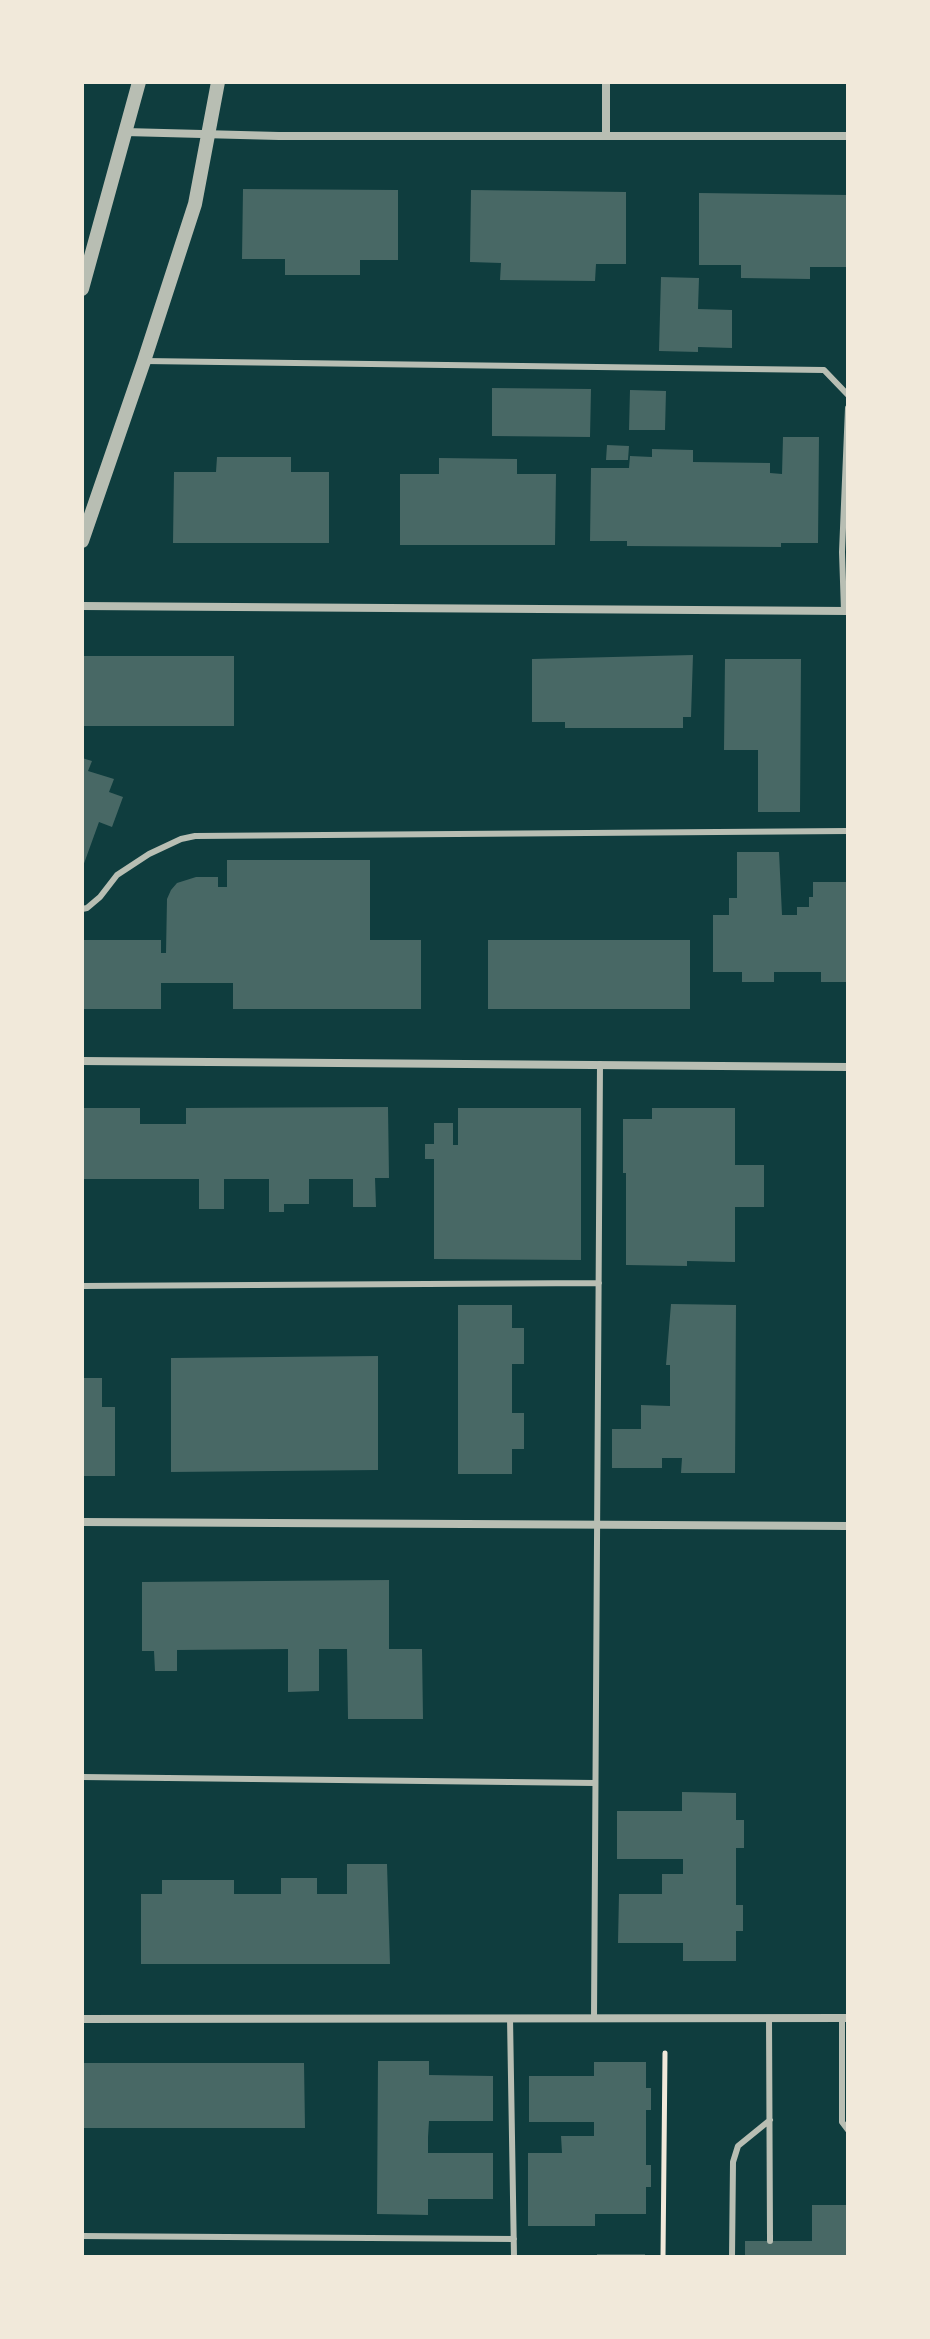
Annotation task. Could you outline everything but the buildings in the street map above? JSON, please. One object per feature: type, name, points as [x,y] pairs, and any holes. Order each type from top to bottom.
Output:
[{"type":"street","points":[[82,289],[139,82]]},
{"type":"street","points":[[82,541],[195,204],[218,82]]},
{"type":"street","points":[[606,82],[606,136]]},
{"type":"street","points":[[125,132],[209,135],[848,136]]},
{"type":"street","points":[[82,606],[846,611]]},
{"type":"street","points":[[82,1061],[848,1067]]},
{"type":"street","points":[[82,1522],[848,1526]]},
{"type":"street","points":[[82,2019],[845,2018]]},
{"type":"lane","points":[[144,361],[824,370],[848,395]]},
{"type":"lane","points":[[846,611],[842,552],[848,408]]},
{"type":"lane","points":[[82,909],[100,897],[117,875],[149,854],[172,842],[195,836],[848,831]]},
{"type":"lane","points":[[594,2018],[600,1064]]},
{"type":"lane","points":[[82,1286],[599,1283]]},
{"type":"lane","points":[[82,1777],[595,1783]]},
{"type":"lane","points":[[510,2018],[514,2257]]},
{"type":"lane","points":[[769,2018],[770,2241]]},
{"type":"lane","points":[[845,2018],[842,2122],[848,2130]]},
{"type":"lane","points":[[732,2257],[733,2162],[738,2146],[770,2120]]},
{"type":"lane","points":[[82,2236],[514,2239]]},
{"type":"path","points":[[663,2257],[665,2053]]}]
